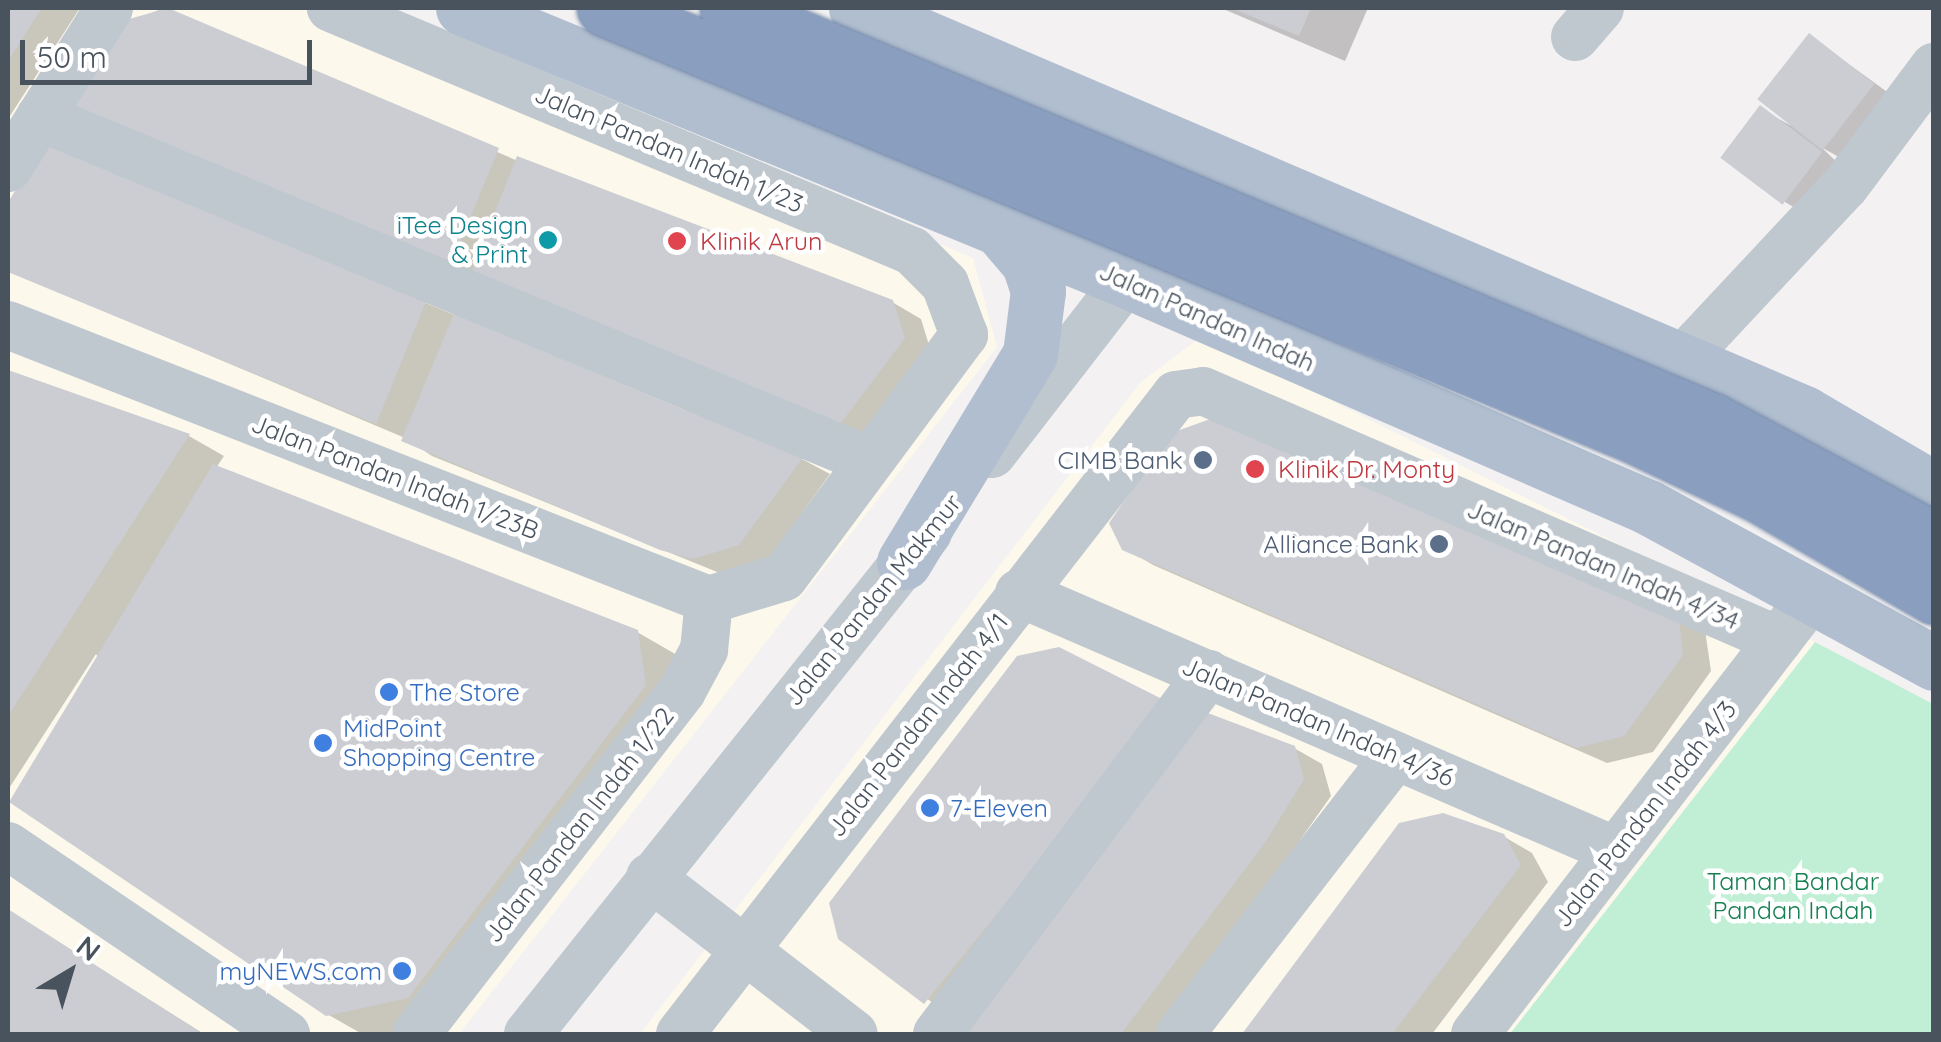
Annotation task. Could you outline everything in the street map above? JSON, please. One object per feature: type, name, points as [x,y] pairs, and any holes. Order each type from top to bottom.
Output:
[{"type":"highway","points":[[606,8],[1632,434],[1759,494],[1934,596]]},
{"type":"highway","points":[[728,8],[1712,421],[1934,540]]},
{"type":"main road","name":"Jalan Pandan Indah","points":[[463,8],[1130,282],[1648,507],[1815,593],[1934,663]]},
{"type":"main road","points":[[856,8],[1804,413],[1934,489]]},
{"type":"main road","points":[[904,562],[1030,354],[1038,290],[1029,262],[998,228]]},
{"type":"main road","points":[[1404,404],[1384,367],[1389,312],[1419,277],[1461,266]]},
{"type":"street","points":[[8,168],[109,8]]},
{"type":"street","name":"Jalan Pandan Indah 1/23","points":[[331,8],[912,251],[945,284],[964,335],[870,461],[784,576],[709,600]]},
{"type":"street","points":[[1681,361],[1845,186],[1934,67]]},
{"type":"street","points":[[40,117],[870,461]]},
{"type":"street","name":"Jalan Pandan Makmur","points":[[528,1034],[1130,282],[1208,158]]},
{"type":"street","name":"Jalan Pandan Indah 1/23B","points":[[8,325],[709,600]]},
{"type":"street","name":"Jalan Pandan Indah 4/34","points":[[1156,414],[1176,395],[1202,392],[1778,640]]},
{"type":"street","name":"Jalan Pandan Indah 4/1","points":[[680,1034],[1156,414]]},
{"type":"street","name":"Jalan Pandan Indah 4/36","points":[[1020,593],[1616,851]]},
{"type":"street","name":"Jalan Pandan Indah 4/3","points":[[1475,1034],[1815,593]]},
{"type":"street","name":"Jalan Pandan Indah 1/22","points":[[416,1034],[682,691],[704,650],[709,600]]},
{"type":"street","points":[[938,1034],[1208,674]]},
{"type":"street","points":[[1180,1034],[1396,756]]},
{"type":"street","points":[[13,860],[286,1034]]},
{"type":"street","points":[[650,877],[854,1034]]},
{"type":"shaded area","points":[[8,8],[382,8],[973,258],[997,347],[459,1034],[8,1034]]},
{"type":"shaded area","points":[[1202,336],[1815,642],[1510,1034],[640,1034],[1140,383]]},
{"type":"green space","name":"Taman Bandar Pandan Indah","points":[[1815,642],[1933,704],[1933,1034],[1510,1034]]},
{"type":"building","points":[[8,8],[42,8],[8,61]]},
{"type":"building","points":[[168,8],[499,148],[446,276],[60,119],[122,21]]},
{"type":"building","points":[[1231,8],[1311,8],[1299,36]]},
{"type":"building","points":[[1809,33],[1874,84],[1823,150],[1757,99]]},
{"type":"building","points":[[1760,105],[1822,152],[1783,205],[1720,158]]},
{"type":"building","points":[[46,143],[427,299],[376,424],[8,272],[8,202]]},
{"type":"building","points":[[517,156],[893,300],[905,338],[838,427],[468,281]]},
{"type":"building","points":[[454,314],[804,456],[739,545],[693,559],[660,550],[401,441]]},
{"type":"building","points":[[8,370],[190,434],[8,716]]},
{"type":"building","points":[[1216,417],[1678,611],[1683,655],[1624,736],[1577,748],[1122,550],[1109,523],[1171,433]]},
{"type":"building","name":"MidPoint Shopping Centre","points":[[213,464],[638,630],[646,685],[408,998],[326,1016],[9,802]]},
{"type":"building","points":[[1059,647],[1168,702],[924,1004],[838,939],[829,903],[1017,656]]},
{"type":"building","points":[[1192,707],[1295,746],[1304,779],[1266,841],[1121,1034],[963,1034]]},
{"type":"building","points":[[1443,813],[1504,834],[1521,865],[1392,1034],[1242,1034],[1399,823]]},
{"type":"building","points":[[8,909],[100,968],[203,1034],[8,1034]]},
{"type":"place","name":"iTee Design & Print","points":[[548,240]]},
{"type":"place","name":"Klinik Arun","points":[[677,241]]},
{"type":"place","name":"CIMB Bank","points":[[1203,460]]},
{"type":"place","name":"Klinik Dr. Monty","points":[[1255,469]]},
{"type":"place","name":"Alliance Bank","points":[[1439,544]]},
{"type":"place","name":"The Store","points":[[389,692]]},
{"type":"place","name":"MidPoint Shopping Centre","points":[[323,743]]},
{"type":"place","name":"7-Eleven","points":[[930,808]]},
{"type":"place","name":"myNEWS.com","points":[[402,971]]}]
